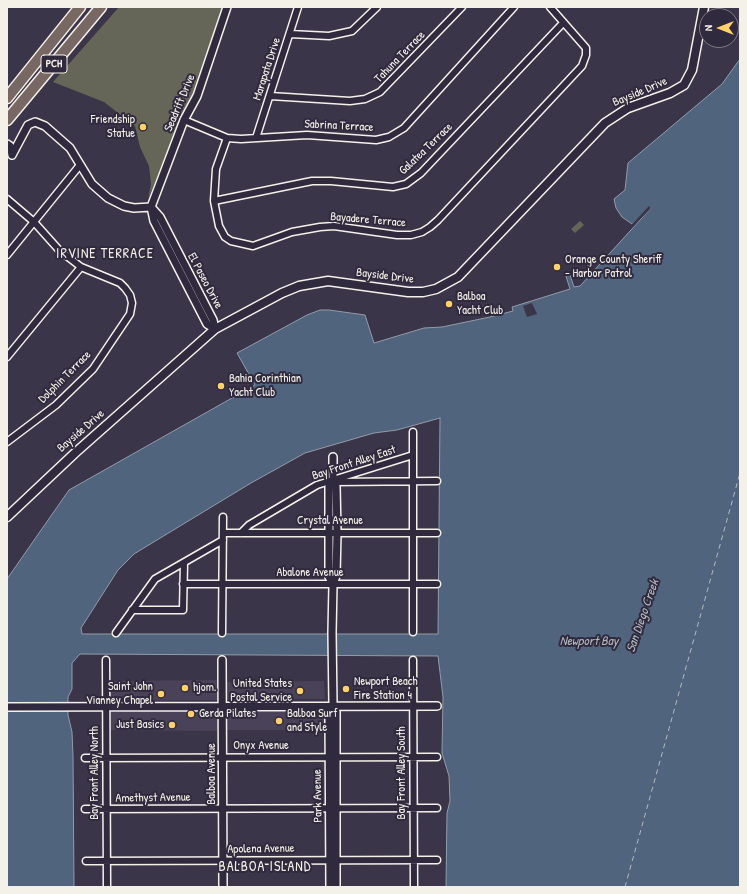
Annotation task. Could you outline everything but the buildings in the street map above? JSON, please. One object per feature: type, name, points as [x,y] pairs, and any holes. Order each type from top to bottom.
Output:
[{"type":"highway","name":"PCH","points":[[7,98],[80,7]]},
{"type":"highway","name":"PCH","points":[[7,120],[101,7]]},
{"type":"main road","name":"Bayside Drive","points":[[7,517],[74,453],[215,329],[282,293],[300,286],[317,282],[340,282],[408,292],[423,292],[449,283],[466,270],[605,123],[628,108],[670,93],[684,85],[692,70],[704,7]]},
{"type":"street","name":"Seadrift Drive","points":[[151,207],[184,120],[197,96],[227,7]]},
{"type":"street","name":"Marapata Drive","points":[[256,138],[298,7]]},
{"type":"street","points":[[290,34],[329,36],[352,31],[376,7]]},
{"type":"street","name":"Tahuna Terrace","points":[[270,96],[350,101],[365,99],[380,92],[462,7]]},
{"type":"street","name":"Sabrina Terrace","points":[[184,120],[227,138],[307,135],[376,140],[389,137],[404,128],[514,7]]},
{"type":"street","points":[[550,7],[563,22]]},
{"type":"street","name":"Bayadere Terrace","points":[[227,138],[216,169],[214,201],[215,214],[222,231],[231,241],[244,245],[263,243],[292,232],[334,226],[397,235],[411,235],[422,232],[438,220],[582,66],[586,55],[586,48],[563,22]]},
{"type":"street","name":"Galatea Terrace","points":[[214,201],[312,181],[331,181],[393,188],[406,184],[421,173],[563,22]]},
{"type":"street","points":[[9,156],[28,125],[34,122],[45,126],[70,148],[92,184],[108,198],[116,203],[134,208],[151,207]]},
{"type":"street","points":[[7,144],[10,146],[9,156]]},
{"type":"street","points":[[7,255],[80,165]]},
{"type":"street","points":[[7,199],[34,222],[60,250],[81,267],[7,357]]},
{"type":"street","name":"El Paseo Drive","points":[[151,207],[160,217],[213,320],[215,329]]},
{"type":"street","name":"Dolphin Terrace","points":[[7,442],[56,404],[93,369],[130,314],[132,303],[130,295],[120,283],[81,267]]},
{"type":"street","points":[[413,432],[413,632]]},
{"type":"street","name":"Bay Front Alley East","points":[[242,533],[249,525],[317,485],[413,455]]},
{"type":"street","name":"Park Avenue","points":[[330,887],[333,860],[333,809],[329,712],[333,705],[333,584],[329,577],[333,532],[329,486],[333,481],[333,458]]},
{"type":"street","points":[[333,481],[437,481]]},
{"type":"street","points":[[222,633],[223,517]]},
{"type":"street","name":"Crystal Avenue","points":[[223,533],[437,533]]},
{"type":"street","points":[[116,633],[154,578],[184,563],[223,540]]},
{"type":"street","points":[[132,610],[183,610],[184,563]]},
{"type":"street","name":"Abalone Avenue","points":[[183,584],[437,584]]},
{"type":"street","name":"Bay Front Alley North","points":[[106,660],[106,887]]},
{"type":"street","name":"Balboa Avenue","points":[[222,660],[223,887]]},
{"type":"street","name":"Bay Front Alley South","points":[[413,660],[414,887]]},
{"type":"street","points":[[7,707],[333,705],[437,706]]},
{"type":"street","name":"Onyx Avenue","points":[[85,758],[437,757]]},
{"type":"street","name":"Amethyst Avenue","points":[[85,810],[223,808],[437,808]]},
{"type":"street","name":"Park Avenue","points":[[333,860],[336,887]]},
{"type":"street","name":"Apolena Avenue","points":[[86,861],[437,860]]},
{"type":"shaded area","points":[[217,680],[217,700],[108,701],[108,681]]},
{"type":"shaded area","points":[[324,681],[325,699],[226,699],[226,682]]},
{"type":"shaded area","points":[[217,710],[217,731],[108,730],[108,711]]},
{"type":"shaded area","points":[[226,711],[325,712],[325,730],[226,730]]},
{"type":"green space","points":[[119,7],[223,7],[195,95],[180,121],[148,199],[151,184],[149,166],[140,147],[135,126],[104,102],[53,82]]},
{"type":"green space","points":[[580,221],[584,225],[575,233],[571,229]]},
{"type":"water","name":"Newport Bay","points":[[740,59],[740,887],[446,887],[447,813],[450,801],[449,776],[442,753],[443,697],[438,656],[80,654],[72,663],[72,689],[68,697],[68,715],[72,732],[73,756],[74,887],[7,887],[7,579],[69,490],[255,385],[237,353],[307,315],[320,310],[329,310],[365,315],[374,343],[424,328],[442,327],[513,311],[512,307],[570,289],[565,273],[569,272],[574,287],[580,286],[651,208],[649,207],[632,224],[622,217],[616,208],[614,199],[625,190],[628,163],[722,84]],"holes":[[[440,418],[438,634],[82,634],[81,628],[118,570],[134,554],[251,483],[305,453],[374,433],[397,430]]]},
{"type":"pier","points":[[649,206],[651,208],[629,231],[632,224]]},
{"type":"pier","points":[[532,303],[537,314],[527,317],[523,306]]},
{"type":"pier","points":[[7,702],[70,702],[70,711],[7,711]]},
{"type":"ferry route","points":[[625,887],[740,473]]},
{"type":"place","name":"Friendship Statue","points":[[143,127]]},
{"type":"place","name":"Orange County Sheriff - Harbor Patrol","points":[[557,267]]},
{"type":"place","name":"Balboa Yacht Club","points":[[449,304]]},
{"type":"place","name":"Bahia Corinthian Yacht Club","points":[[221,386]]},
{"type":"place","name":"hjom.","points":[[185,688]]},
{"type":"place","name":"Newport Beach Fire Station 4","points":[[346,689]]},
{"type":"place","name":"United States Postal Service","points":[[300,691]]},
{"type":"place","name":"Saint John Vianney Chapel","points":[[161,694]]},
{"type":"place","name":"Gerda Pilates","points":[[191,714]]},
{"type":"place","name":"Balboa Surf and Style","points":[[279,721]]},
{"type":"place","name":"Just Basics","points":[[172,725]]},
{"type":"district","name":"IRVINE TERRACE","points":[[105,254]]},
{"type":"district","name":"BALBOA ISLAND","points":[[265,867]]},
{"type":"water label","name":"San Diego Creek","points":[[643,616]]}]
